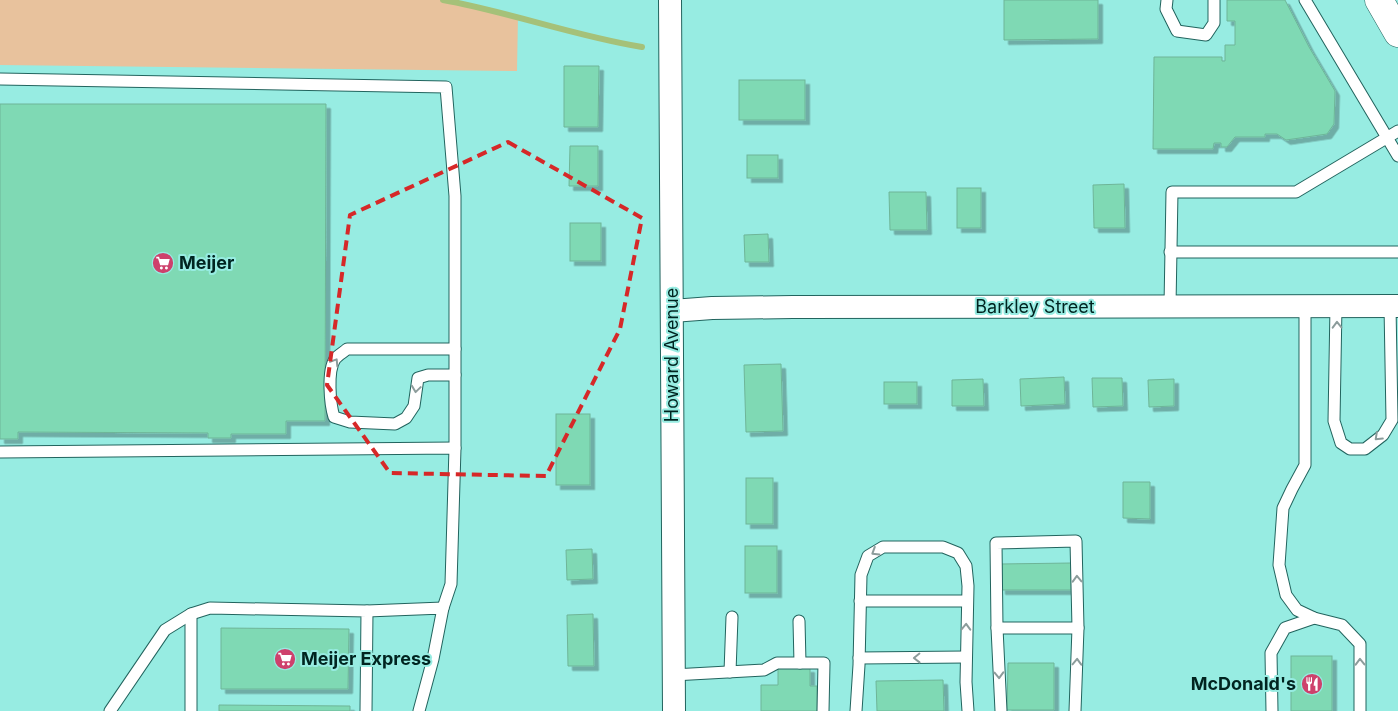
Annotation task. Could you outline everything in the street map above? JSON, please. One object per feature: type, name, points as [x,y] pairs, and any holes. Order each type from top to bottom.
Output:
[{"type":"street","name":"Howard Avenue","points":[[670,0],[674,711]]},
{"type":"street","points":[[1379,0],[1398,33]]},
{"type":"street","name":"Barkley Street","points":[[672,311],[712,308],[802,307],[1394,306]]},
{"type":"lane","points":[[1167,0],[1166,8],[1177,31],[1206,35],[1214,23],[1214,0]]},
{"type":"lane","points":[[1305,0],[1398,156]]},
{"type":"lane","points":[[0,80],[446,87],[455,196],[455,448],[451,584],[443,608],[420,711]]},
{"type":"lane","points":[[1170,306],[1172,192],[1296,192],[1398,131]]},
{"type":"lane","points":[[1170,252],[1398,252]]},
{"type":"lane","points":[[1305,306],[1306,465],[1283,508],[1279,565],[1286,595],[1297,610],[1314,618],[1342,625],[1360,644],[1360,711]]},
{"type":"lane","points":[[1336,306],[1334,422],[1341,443],[1350,449],[1365,449],[1383,434],[1392,420],[1394,306]]},
{"type":"lane","points":[[455,349],[347,349],[335,358],[330,370],[331,407],[334,417],[350,422],[395,424],[406,418],[414,406],[418,378],[428,375],[455,374]]},
{"type":"lane","points":[[0,452],[455,448]]},
{"type":"lane","points":[[1000,711],[996,543],[1076,540],[1078,628],[1075,711]]},
{"type":"lane","points":[[856,711],[861,575],[868,556],[883,547],[943,547],[958,553],[966,566],[968,711]]},
{"type":"lane","points":[[860,601],[967,601]]},
{"type":"lane","points":[[110,711],[165,630],[191,614],[210,608],[367,611],[443,608]]},
{"type":"lane","points":[[366,711],[367,611]]},
{"type":"lane","points":[[191,614],[191,711]]},
{"type":"lane","points":[[730,672],[732,617]]},
{"type":"lane","points":[[1272,711],[1272,653],[1285,628],[1314,618]]},
{"type":"lane","points":[[799,621],[800,663]]},
{"type":"lane","points":[[997,628],[1078,628]]},
{"type":"lane","points":[[859,658],[966,657]]},
{"type":"lane","points":[[673,675],[764,670],[777,663],[824,663],[823,711]]},
{"type":"highlighted area","points":[[508,142],[642,218],[620,329],[546,476],[390,473],[327,385],[350,215]]},
{"type":"shaded area","points":[[0,0],[443,0],[518,16],[517,71],[0,65]]},
{"type":"building","points":[[1004,0],[1098,0],[1098,39],[1004,40]]},
{"type":"building","points":[[1227,0],[1285,0],[1309,47],[1335,91],[1334,124],[1327,134],[1286,140],[1277,134],[1265,134],[1265,137],[1235,137],[1227,147],[1221,147],[1221,143],[1214,143],[1213,149],[1153,149],[1154,57],[1222,57],[1222,61],[1225,61],[1225,45],[1235,45],[1235,21],[1227,21]]},
{"type":"building","points":[[564,66],[599,66],[598,127],[564,127]]},
{"type":"building","points":[[739,80],[805,80],[805,120],[739,120]]},
{"type":"building","name":"Meijer","points":[[0,104],[326,104],[325,421],[286,421],[286,434],[231,434],[231,438],[208,438],[208,433],[18,432],[18,439],[0,439]]},
{"type":"building","points":[[570,146],[598,146],[598,186],[569,186]]},
{"type":"building","points":[[747,155],[778,155],[778,178],[747,178]]},
{"type":"building","points":[[1124,184],[1125,228],[1094,228],[1093,185]]},
{"type":"building","points":[[957,188],[981,188],[981,228],[957,228]]},
{"type":"building","points":[[889,192],[926,192],[927,230],[890,230]]},
{"type":"building","points":[[570,223],[601,223],[601,261],[570,261]]},
{"type":"building","points":[[768,234],[769,262],[745,262],[744,235]]},
{"type":"building","points":[[781,364],[783,431],[746,432],[744,365]]},
{"type":"building","points":[[1064,377],[1065,404],[1021,406],[1020,379]]},
{"type":"building","points":[[1092,378],[1122,378],[1123,406],[1093,407]]},
{"type":"building","points":[[983,379],[984,406],[952,406],[952,380]]},
{"type":"building","points":[[1174,379],[1174,406],[1149,407],[1148,380]]},
{"type":"building","points":[[884,382],[917,382],[917,404],[884,404]]},
{"type":"building","points":[[556,414],[590,414],[590,485],[556,485]]},
{"type":"building","points":[[746,478],[773,478],[773,524],[746,524]]},
{"type":"building","points":[[1123,482],[1150,482],[1150,519],[1123,518]]},
{"type":"building","points":[[745,546],[777,546],[777,593],[745,593]]},
{"type":"building","points":[[592,549],[593,579],[567,580],[566,550]]},
{"type":"building","points":[[1071,563],[1071,590],[1001,590],[1000,564]]},
{"type":"building","points":[[593,614],[594,666],[568,666],[567,615]]},
{"type":"building","name":"Meijer Express","points":[[221,628],[349,629],[348,689],[221,689]]},
{"type":"building","name":"McDonald's","points":[[1291,656],[1332,656],[1332,711],[1291,711]]},
{"type":"building","points":[[1008,663],[1054,663],[1054,710],[1007,710]]},
{"type":"building","points":[[778,668],[810,668],[810,686],[817,686],[817,711],[761,711],[761,685],[778,685]]},
{"type":"building","points":[[943,680],[944,711],[877,711],[876,681]]},
{"type":"building","points":[[219,705],[350,706],[350,711],[219,711]]},
{"type":"waterway","points":[[443,0],[592,37],[642,47]]},
{"type":"place","name":"Meijer","points":[[163,263]]},
{"type":"place","name":"Meijer Express","points":[[285,659]]},
{"type":"place","name":"McDonald's","points":[[1312,684]]}]
